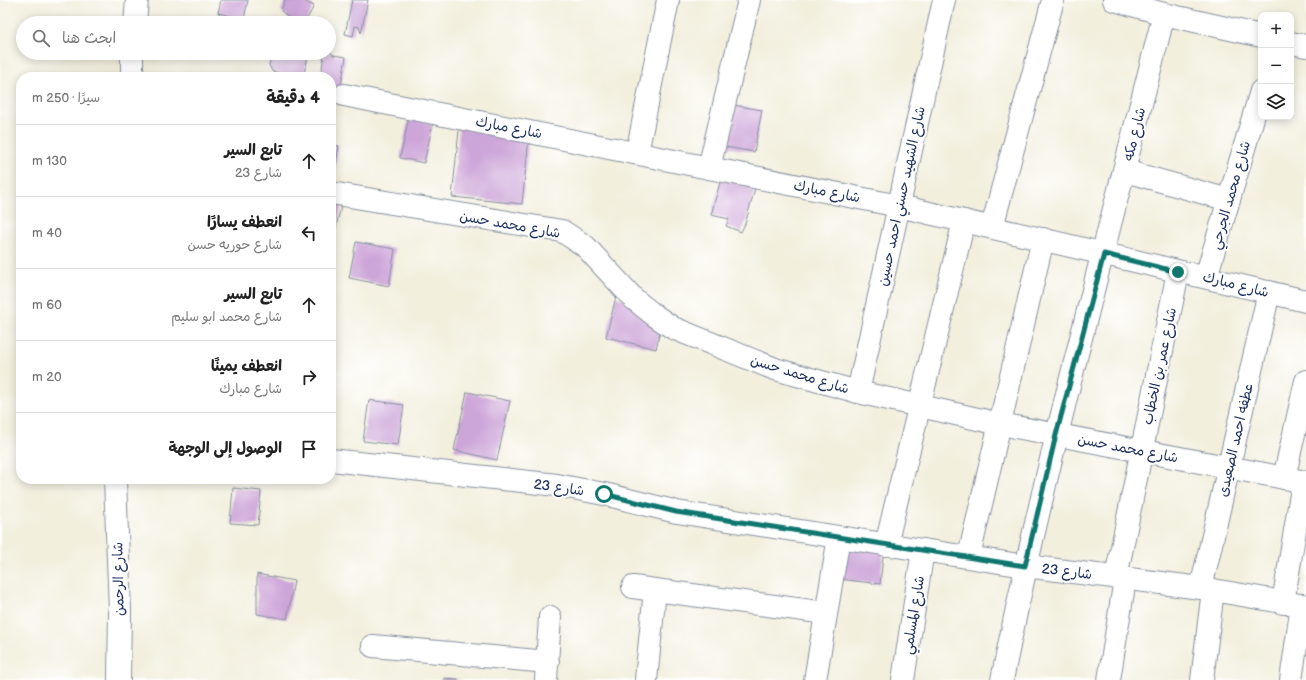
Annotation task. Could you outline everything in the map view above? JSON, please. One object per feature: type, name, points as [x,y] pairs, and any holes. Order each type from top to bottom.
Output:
[{"type":"street","points":[[136,16],[137,0]]},
{"type":"street","points":[[637,153],[668,0]]},
{"type":"street","points":[[709,168],[749,0]]},
{"type":"street","name":"شارع الشهيد حسني احمد حسين","points":[[858,392],[944,0]]},
{"type":"street","points":[[992,228],[1053,0]]},
{"type":"street","points":[[1114,0],[1164,14],[1258,35]]},
{"type":"street","name":"شارع مكه","points":[[1002,680],[1025,566],[1056,435],[1104,254],[1164,14]]},
{"type":"street","points":[[1294,44],[1306,46]]},
{"type":"street","points":[[132,60],[132,72]]},
{"type":"street","name":"شارع مبارك","points":[[344,95],[899,206],[1178,272],[1206,276],[1269,292],[1306,299]]},
{"type":"street","name":"شارع محمد الجرحي","points":[[1206,276],[1258,100]]},
{"type":"street","points":[[1125,171],[1229,200]]},
{"type":"street","name":"شارع محمد حسن","points":[[336,194],[562,231],[585,246],[634,299],[673,328],[775,369],[858,392],[1000,424],[1298,481]]},
{"type":"street","points":[[886,545],[964,221]]},
{"type":"street","points":[[969,556],[1043,239]]},
{"type":"street","name":"شارع عمر بن الخطاب","points":[[1109,680],[1120,578],[1142,450],[1178,272]]},
{"type":"street","name":"عطفه احمد الصعيدى","points":[[1202,680],[1207,589],[1229,467],[1269,292]]},
{"type":"street","points":[[1290,680],[1297,605],[1298,481],[1306,381]]},
{"type":"street","name":"شارع 23","points":[[336,461],[557,486],[604,494],[676,512],[886,545],[969,556],[1025,566],[1207,589],[1297,605]]},
{"type":"street","name":"شارع الرحمن","points":[[115,484],[120,611],[119,680]]},
{"type":"street","points":[[815,680],[839,537]]},
{"type":"street","name":"شارع المسلمي","points":[[903,680],[923,550]]},
{"type":"street","points":[[633,587],[826,613]]},
{"type":"street","points":[[646,680],[655,590]]},
{"type":"street","points":[[373,646],[547,671],[550,617]]},
{"type":"building","points":[[221,0],[248,0],[245,16],[231,16],[218,13]]},
{"type":"building","points":[[285,0],[302,0],[314,6],[309,16],[287,16],[281,11]]},
{"type":"building","points":[[352,0],[368,0],[361,33],[359,27],[355,26],[353,36],[345,34]]},
{"type":"building","points":[[336,55],[346,57],[340,92],[336,95],[336,72],[322,72],[323,60],[336,60]]},
{"type":"building","points":[[270,60],[307,60],[304,72],[276,72],[272,71],[269,65]]},
{"type":"building","points":[[728,104],[762,110],[754,152],[720,146]]},
{"type":"building","points":[[409,117],[433,123],[424,163],[400,158]]},
{"type":"building","points":[[460,121],[530,129],[522,204],[452,197]]},
{"type":"building","points":[[336,145],[339,146],[336,163]]},
{"type":"building","points":[[722,175],[756,185],[745,224],[741,232],[726,226],[729,219],[711,215]]},
{"type":"building","points":[[336,196],[343,198],[336,227]]},
{"type":"building","points":[[356,242],[395,249],[389,286],[349,278]]},
{"type":"building","points":[[616,297],[665,309],[656,349],[606,337]]},
{"type":"building","points":[[467,392],[510,401],[497,460],[454,450]]},
{"type":"building","points":[[369,400],[404,405],[398,445],[363,441]]},
{"type":"building","points":[[233,488],[261,491],[258,525],[230,523]]},
{"type":"building","points":[[843,542],[884,547],[880,584],[839,579]]},
{"type":"building","points":[[257,574],[294,581],[287,619],[257,614]]},
{"type":"building","points":[[444,678],[458,679],[458,680],[443,680]]},
{"type":"route","points":[[604,494],[676,512],[886,545],[969,556],[1025,566],[1056,435],[1104,254],[1178,272]]}]
